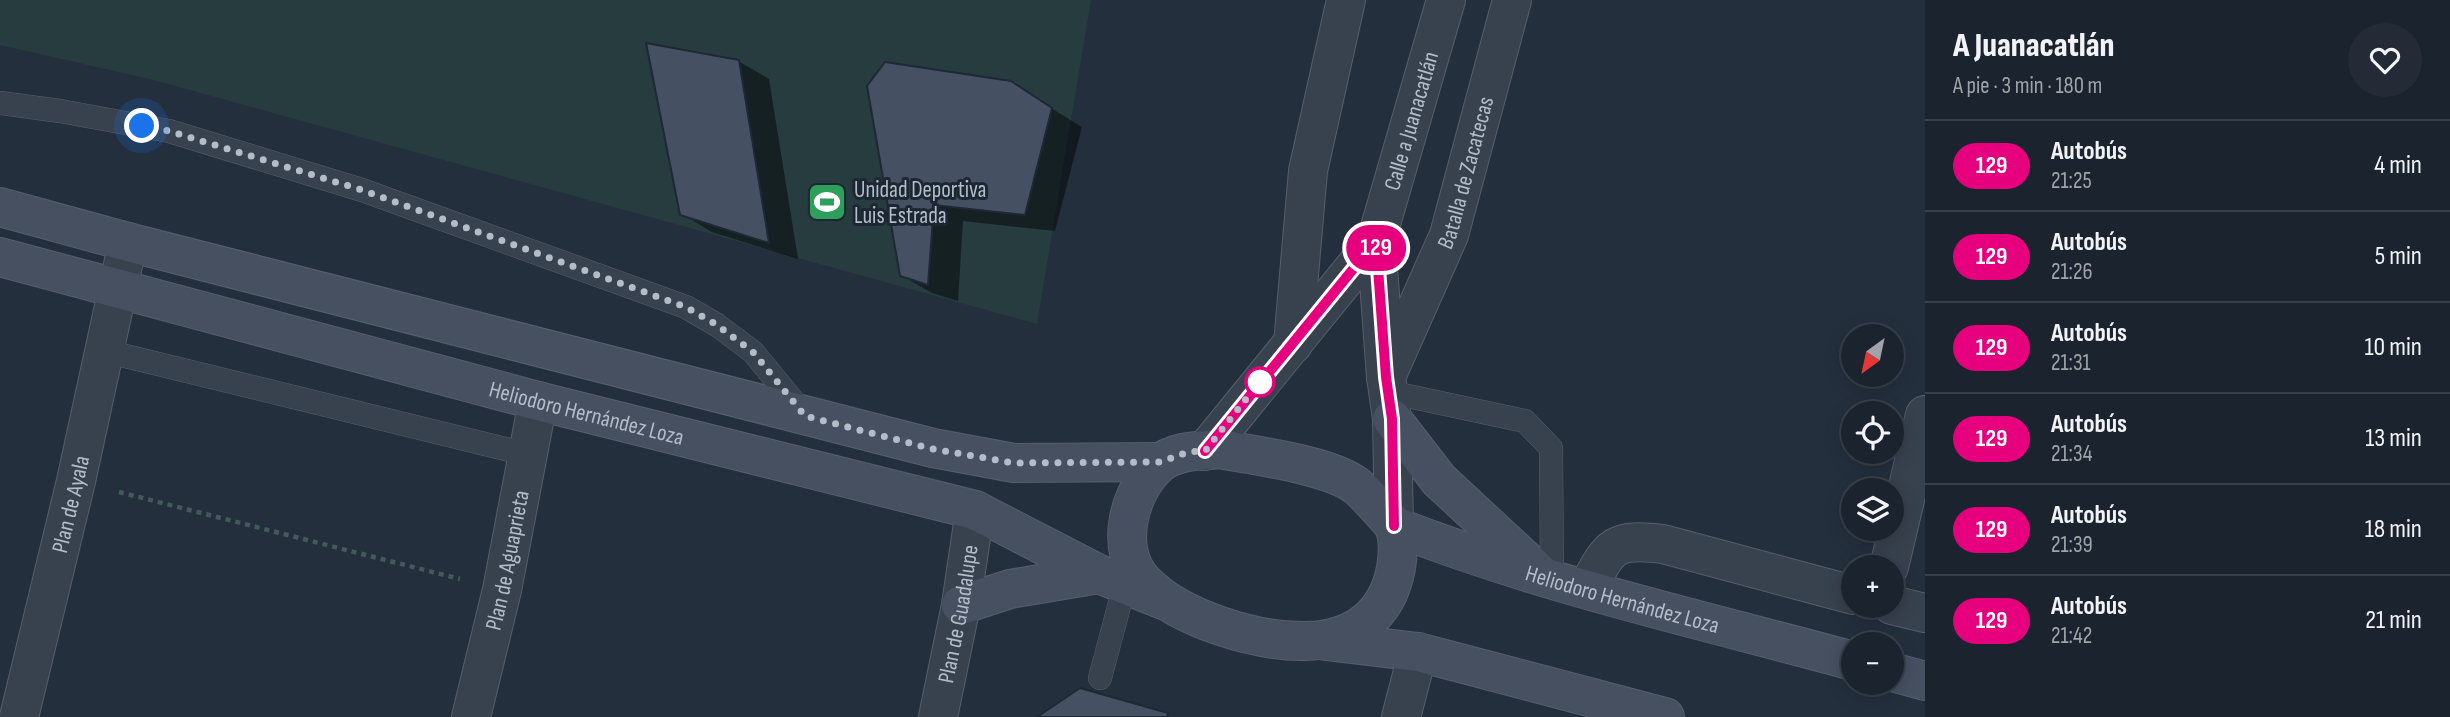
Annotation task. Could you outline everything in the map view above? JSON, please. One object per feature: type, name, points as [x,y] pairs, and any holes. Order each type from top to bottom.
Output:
[{"type":"main road","points":[[0,207],[933,449],[1014,463],[1160,462],[1188,452],[1220,449],[1320,469],[1357,486],[1394,526],[1398,553],[1393,585],[1373,618],[1352,632],[1326,641]]},
{"type":"main road","name":"Heliodoro Hernández Loza","points":[[0,257],[538,401],[975,510],[1112,579],[1163,600]]},
{"type":"main road","points":[[1389,396],[1439,480],[1561,582]]},
{"type":"main road","points":[[1160,462],[1138,490],[1126,540],[1131,562],[1143,581],[1163,600],[1191,614],[1262,636],[1294,642],[1326,641],[1418,652],[1665,717]]},
{"type":"main road","name":"Heliodoro Hernández Loza","points":[[1394,526],[1460,552],[1561,582],[1841,658]]},
{"type":"main road","points":[[961,605],[1010,589],[1112,579]]},
{"type":"main road","points":[[1904,675],[1925,681]]},
{"type":"street","points":[[1293,344],[1308,171],[1346,0]]},
{"type":"street","name":"Calle a Juanacatlán","points":[[1394,526],[1389,396],[1376,241],[1446,0]]},
{"type":"street","name":"Batalla de Zacatecas","points":[[1389,396],[1449,235],[1512,0]]},
{"type":"street","name":"Calle a Juanacatlán","points":[[1205,451],[1376,241]]},
{"type":"street","name":"Plan de Ayala","points":[[19,717],[76,481],[128,242]]},
{"type":"street","name":"Plan de Aguaprieta","points":[[471,717],[502,590],[538,401]]},
{"type":"street","points":[[1892,555],[1925,415]]},
{"type":"street","name":"Plan de Guadalupe","points":[[938,717],[961,605],[975,510]]},
{"type":"street","points":[[1561,582],[1607,552],[1632,541],[1663,544],[1841,592]]},
{"type":"street","points":[[1904,608],[1925,613]]},
{"type":"street","points":[[1401,717],[1418,652]]},
{"type":"lane","points":[[0,103],[169,131],[362,190],[686,307],[717,325],[753,352],[805,416]]},
{"type":"lane","points":[[105,351],[526,454]]},
{"type":"lane","points":[[1389,396],[1525,422],[1551,448],[1561,582]]},
{"type":"lane","points":[[1100,678],[1112,579]]},
{"type":"path","points":[[76,481],[502,590]]},
{"type":"green space","name":"Unidad Deportiva Luis Estrada","points":[[0,0],[1091,0],[1037,324],[154,80],[0,45]]},
{"type":"building","points":[[646,43],[739,60],[769,243],[680,215]]},
{"type":"building","points":[[885,62],[1011,81],[1052,108],[1025,215],[934,205],[928,285],[900,276],[867,86]]},
{"type":"building","points":[[1080,688],[1168,713],[1167,717],[1037,717]]},
{"type":"bus line","name":"129","points":[[1205,451],[1376,241],[1386,377],[1392,419],[1394,526]]},
{"type":"place","name":"Unidad Deportiva Luis Estrada","points":[[827,202]]},
{"type":"route","points":[[142,126],[169,131],[362,190],[686,307],[717,325],[753,352],[805,416],[933,449],[1014,463],[1160,462],[1188,452],[1205,451],[1261,380],[1260,382]]}]
